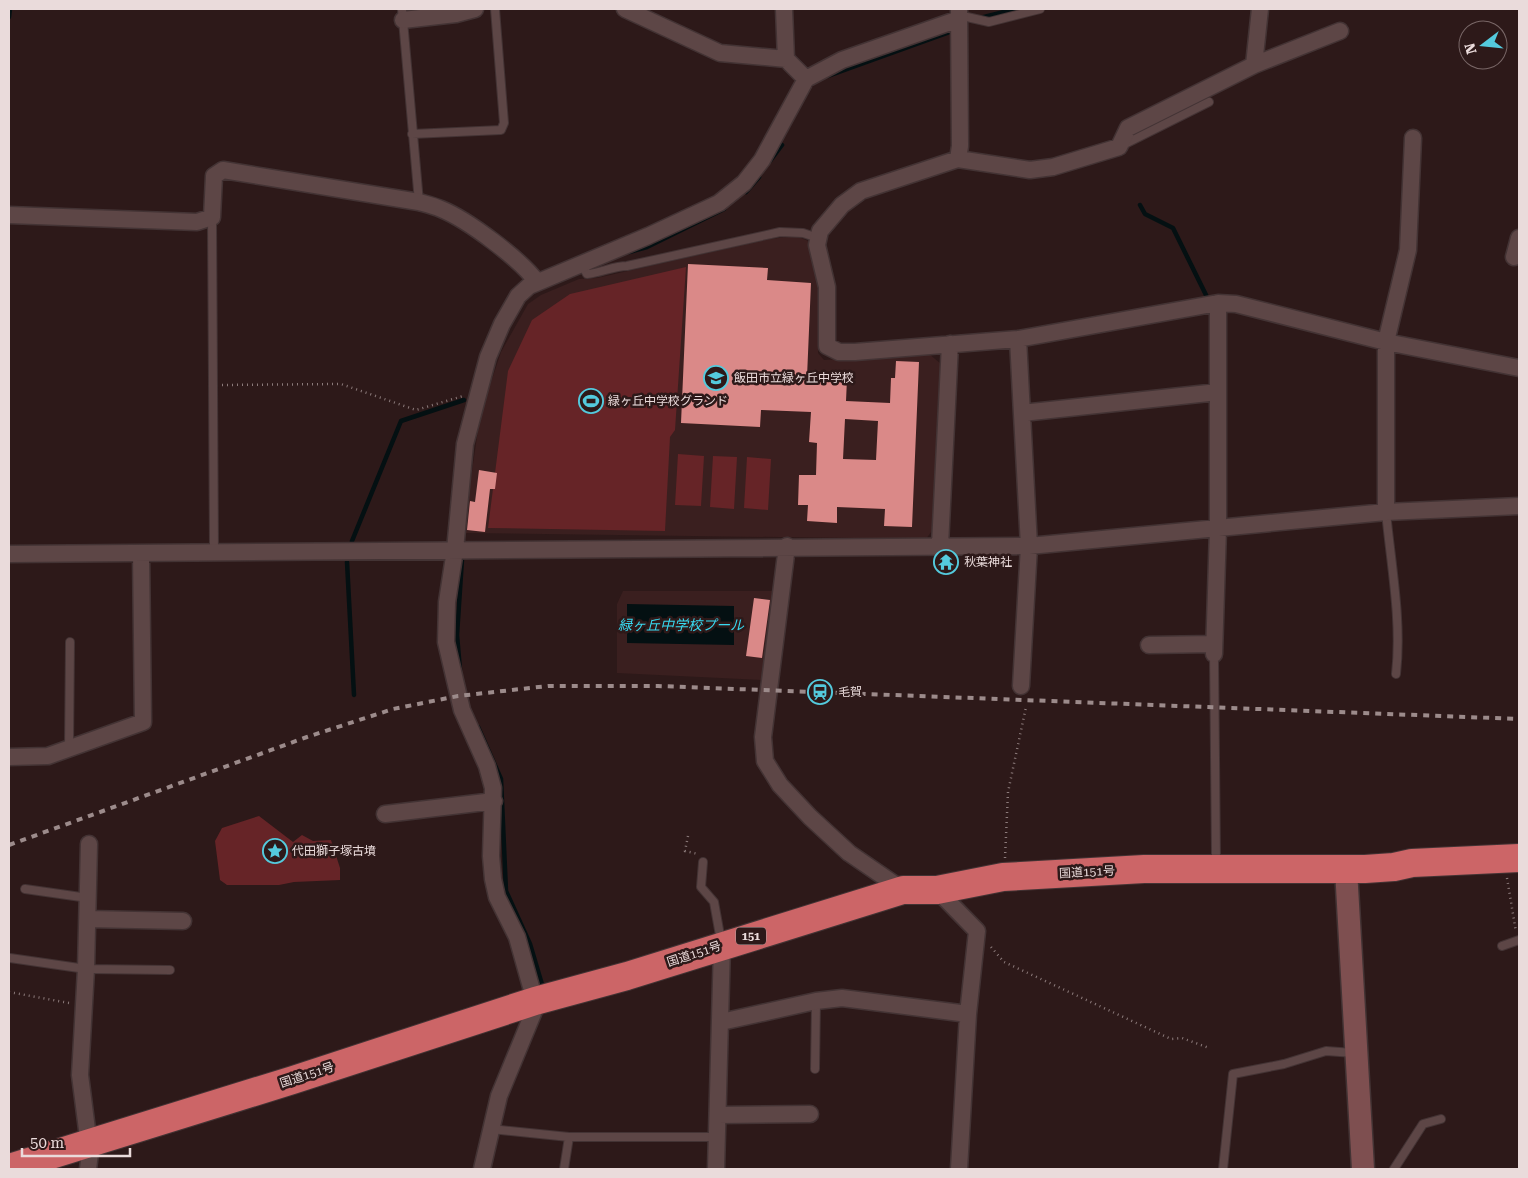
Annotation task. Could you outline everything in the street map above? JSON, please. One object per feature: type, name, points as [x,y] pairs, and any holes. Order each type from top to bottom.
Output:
[{"type":"highway","name":"国道151号","points":[[9,1168],[88,1156],[293,1080],[535,1001],[627,976],[903,890],[936,890],[1003,877],[1144,870],[1513,868]]},
{"type":"street","points":[[403,14],[456,14],[475,9]]},
{"type":"street","points":[[625,9],[720,53],[786,59],[806,79]]},
{"type":"street","points":[[784,9],[786,59]]},
{"type":"street","points":[[1254,65],[1260,9]]},
{"type":"street","points":[[482,1169],[490,1129],[506,1075],[534,1011],[535,1001],[517,937],[498,897],[493,879],[491,856],[494,801],[487,766],[462,710],[446,642],[447,602],[455,550],[465,444],[488,357],[502,324],[518,296],[537,282],[583,267],[719,203],[744,182],[762,160],[806,79],[842,60],[961,15],[960,146],[958,159]]},
{"type":"street","points":[[1340,31],[1254,65],[1128,128],[1119,147],[1052,167],[1030,170],[958,159],[861,191],[832,215],[820,231],[818,238],[817,245],[827,287],[828,346],[840,352],[855,352],[1018,339],[1218,303],[1254,308],[1386,342],[1519,368]]},
{"type":"street","points":[[1386,512],[1386,342],[1408,250],[1412,204],[1413,138]]},
{"type":"street","points":[[9,215],[197,222],[212,217],[214,176],[223,170],[419,202],[441,209],[468,224],[528,270],[537,282]]},
{"type":"street","points":[[1514,257],[1519,238]]},
{"type":"street","points":[[1149,645],[1214,649],[1218,529],[1218,303]]},
{"type":"street","points":[[1018,339],[1029,546],[1020,686]]},
{"type":"street","points":[[940,545],[950,344]]},
{"type":"street","points":[[1022,413],[1218,392]]},
{"type":"street","points":[[9,554],[787,546],[1029,546],[1386,512],[1519,506]]},
{"type":"street","points":[[787,546],[763,737],[765,761],[780,785],[810,817],[848,852],[903,890]]},
{"type":"street","points":[[9,757],[48,756],[143,722],[141,552]]},
{"type":"street","points":[[384,814],[494,801]]},
{"type":"street","points":[[88,1156],[80,1075],[85,1006],[89,844]]},
{"type":"street","points":[[1346,869],[1363,1169]]},
{"type":"street","points":[[936,890],[977,931],[968,1014],[959,1169]]},
{"type":"street","points":[[88,919],[183,920]]},
{"type":"street","points":[[716,1169],[722,945]]},
{"type":"street","points":[[721,1022],[816,1001],[842,998],[874,1000],[968,1014]]},
{"type":"street","points":[[718,1115],[810,1114]]},
{"type":"lane","points":[[412,134],[501,130],[504,123],[495,9]]},
{"type":"lane","points":[[961,15],[982,22],[1016,16],[1040,9]]},
{"type":"lane","points":[[403,14],[419,202]]},
{"type":"lane","points":[[1119,147],[1210,102]]},
{"type":"lane","points":[[212,217],[211,385],[214,552]]},
{"type":"lane","points":[[583,267],[780,232],[803,233],[818,238]]},
{"type":"lane","points":[[1386,512],[1396,616],[1398,653],[1396,674]]},
{"type":"lane","points":[[69,749],[70,642]]},
{"type":"lane","points":[[1214,649],[1216,860]]},
{"type":"lane","points":[[703,862],[701,887],[714,902],[722,945]]},
{"type":"lane","points":[[25,889],[88,898]]},
{"type":"lane","points":[[1502,946],[1518,940]]},
{"type":"lane","points":[[10,958],[86,968],[170,970]]},
{"type":"lane","points":[[816,1001],[816,1068]]},
{"type":"lane","points":[[1223,1169],[1232,1074],[1284,1064],[1326,1051],[1356,1053]]},
{"type":"lane","points":[[1394,1169],[1423,1124],[1441,1119]]},
{"type":"lane","points":[[490,1129],[569,1137],[717,1137]]},
{"type":"lane","points":[[564,1169],[569,1137]]},
{"type":"path","points":[[211,385],[341,384],[416,410],[479,391]]},
{"type":"path","points":[[1003,877],[1008,831],[1008,792],[1026,707]]},
{"type":"path","points":[[688,836],[685,851],[704,855],[703,862]]},
{"type":"path","points":[[1513,868],[1518,940]]},
{"type":"path","points":[[977,931],[1004,962],[1171,1039],[1182,1038],[1209,1048]]},
{"type":"path","points":[[9,992],[85,1006]]},
{"type":"shaded area","name":"飯田市立緑ヶ丘中学校","points":[[797,236],[808,241],[820,291],[818,353],[824,360],[928,353],[941,364],[934,528],[926,539],[463,533],[478,430],[489,388],[501,352],[528,304],[541,295],[579,279],[597,278],[769,239]]},
{"type":"shaded area","name":"緑ヶ丘中学校グランド","points":[[686,267],[675,430],[670,437],[665,531],[488,528],[508,371],[532,320],[570,294]]},
{"type":"shaded area","points":[[678,454],[704,456],[701,506],[675,505]]},
{"type":"shaded area","points":[[713,456],[737,457],[734,509],[710,507]]},
{"type":"shaded area","points":[[747,457],[771,459],[768,510],[744,508]]},
{"type":"shaded area","points":[[623,591],[773,591],[762,680],[617,673],[617,604]]},
{"type":"shaded area","points":[[259,816],[293,842],[302,835],[313,841],[331,840],[340,868],[340,880],[294,882],[279,885],[227,885],[220,880],[215,841],[222,828]]},
{"type":"water","name":"緑ヶ丘中学校プール","points":[[627,604],[734,606],[734,645],[627,643]]},
{"type":"building","points":[[688,264],[768,268],[767,280],[811,283],[807,377],[847,379],[846,401],[890,403],[891,378],[895,378],[896,361],[919,362],[912,527],[884,526],[885,509],[837,507],[837,523],[807,521],[808,505],[798,505],[799,475],[816,475],[817,443],[809,442],[811,412],[761,410],[760,427],[681,423]],"holes":[[[845,419],[878,421],[876,460],[843,459]]]},
{"type":"building","points":[[479,470],[497,473],[495,489],[490,489],[485,532],[467,530],[470,501],[475,502]]},
{"type":"building","points":[[754,598],[770,600],[762,658],[746,656]]},
{"type":"waterway","points":[[9,17],[10,9]]},
{"type":"waterway","points":[[980,18],[1016,9]]},
{"type":"waterway","points":[[828,76],[950,32]]},
{"type":"waterway","points":[[770,161],[782,145]]},
{"type":"waterway","points":[[746,192],[759,177]]},
{"type":"waterway","points":[[1140,205],[1145,214],[1173,228],[1207,297]]},
{"type":"waterway","points":[[629,252],[647,247],[724,209]]},
{"type":"waterway","points":[[352,541],[401,421],[464,400]]},
{"type":"waterway","points":[[460,670],[457,635],[462,559]]},
{"type":"waterway","points":[[347,562],[354,695]]},
{"type":"waterway","points":[[478,727],[501,779],[506,891],[530,944],[543,988]]},
{"type":"railway","points":[[9,845],[307,737],[393,709],[458,696],[548,686],[658,686],[1519,719]]},
{"type":"place","name":"飯田市立緑ヶ丘中学校","points":[[716,378]]},
{"type":"place","name":"緑ヶ丘中学校グランド","points":[[591,401]]},
{"type":"place","name":"秋葉神社","points":[[946,562]]},
{"type":"place","name":"毛賀","points":[[820,692]]},
{"type":"place","name":"代田獅子塚古墳","points":[[275,851]]}]
